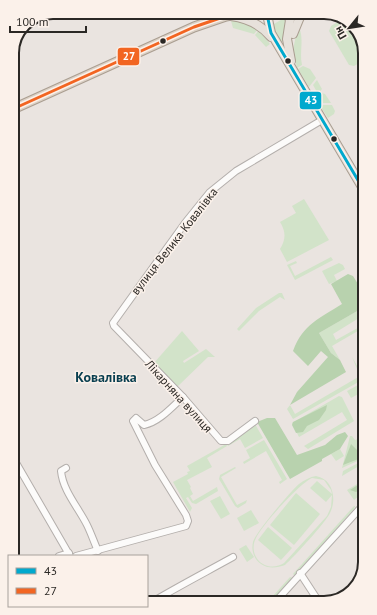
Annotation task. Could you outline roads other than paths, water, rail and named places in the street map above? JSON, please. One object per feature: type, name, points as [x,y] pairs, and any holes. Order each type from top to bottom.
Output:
[{"type":"highway","points":[[19,106],[194,27],[217,19]]},
{"type":"main road","points":[[246,19],[260,26],[278,45]]},
{"type":"main road","points":[[268,19],[268,26],[278,45],[358,180]]},
{"type":"main road","points":[[290,19],[287,39],[288,53],[302,85]]},
{"type":"main road","points":[[298,19],[295,25],[291,45],[295,68],[302,85]]},
{"type":"street","name":"вулиця Велика Ковалівка","points":[[114,320],[210,192],[236,171],[322,120]]},
{"type":"street","name":"Лікарняна вулиця","points":[[114,320],[114,326],[183,397],[221,441],[228,441],[255,422]]},
{"type":"street","points":[[80,555],[186,526],[188,521],[186,514],[155,465],[133,421],[136,418],[144,424],[149,424],[183,397]]},
{"type":"street","points":[[19,468],[70,554]]},
{"type":"street","points":[[66,468],[61,471],[62,478],[68,493],[87,524],[98,551]]},
{"type":"street","points":[[280,596],[358,510]]},
{"type":"street","points":[[162,596],[192,578],[233,557]]},
{"type":"street","points":[[300,573],[315,596]]},
{"type":"district","name":"Ковалівка","points":[[106,377]]}]
